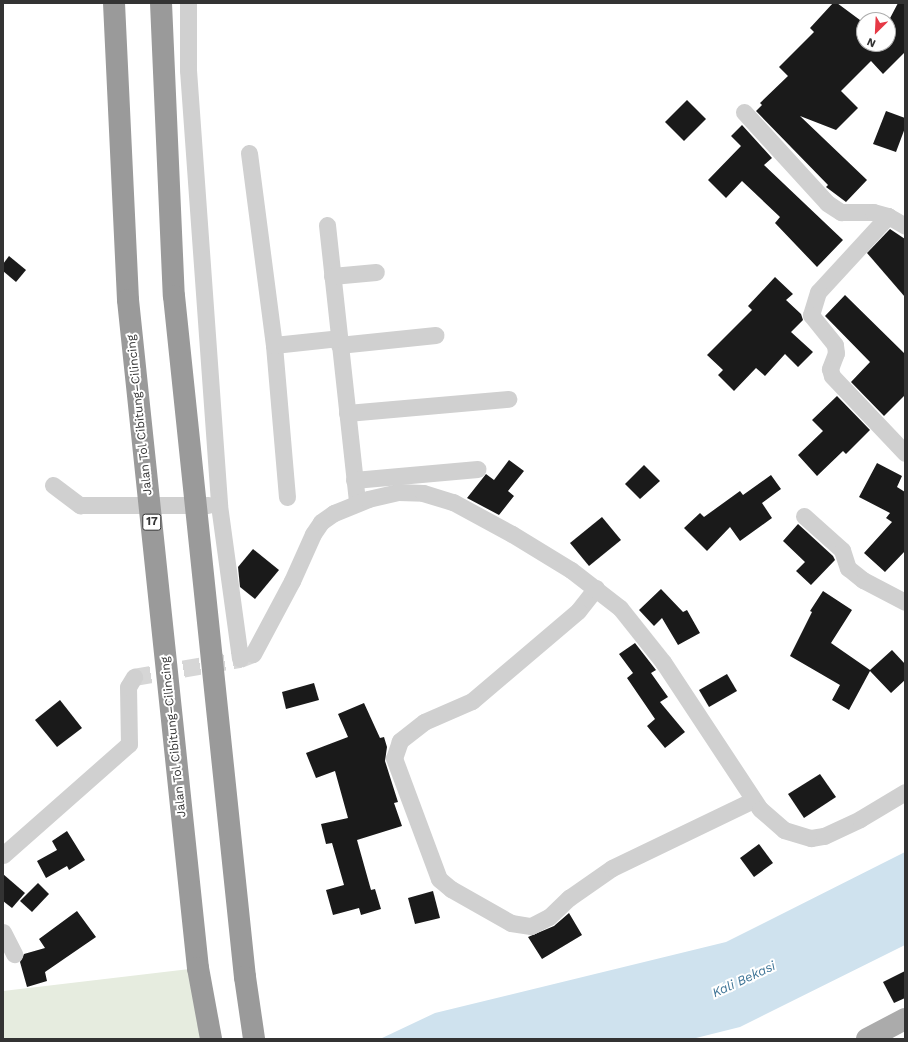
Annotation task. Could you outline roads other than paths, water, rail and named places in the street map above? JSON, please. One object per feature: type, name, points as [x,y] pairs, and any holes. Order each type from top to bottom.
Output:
[{"type":"highway","name":"Jalan Tol Cibitung–Cilincing","points":[[114,3],[128,300],[198,968],[211,1039]]},
{"type":"highway","points":[[161,3],[174,296],[244,970],[254,1039]]},
{"type":"main road","points":[[867,1039],[905,1018]]},
{"type":"street","points":[[188,3],[188,70],[219,505],[246,657],[292,581],[313,534],[322,522],[356,502],[398,492],[441,497],[512,534],[596,588],[620,608],[659,657],[753,800],[772,822],[784,830],[811,838],[839,832],[905,792]]},
{"type":"street","points":[[744,112],[827,203],[841,212],[873,212],[888,216],[905,226]]},
{"type":"street","points":[[249,153],[274,345],[287,497]]},
{"type":"street","points":[[888,216],[818,292],[811,315],[835,345],[836,353],[830,369],[832,376],[905,453]]},
{"type":"street","points":[[327,225],[356,502]]},
{"type":"street","points":[[332,276],[376,272]]},
{"type":"street","points":[[274,345],[435,335]]},
{"type":"street","points":[[347,413],[508,399]]},
{"type":"street","points":[[354,480],[478,469]]},
{"type":"street","points":[[53,486],[80,505],[219,505]]},
{"type":"street","points":[[804,516],[842,550],[848,568],[864,580],[905,602]]},
{"type":"street","points":[[596,588],[578,611],[472,701],[424,722],[400,741],[394,758],[439,878],[451,888],[511,923],[531,926],[549,917],[569,898],[612,868],[753,800]]},
{"type":"street","points":[[3,855],[129,744],[128,687],[134,677]]},
{"type":"street","points":[[3,932],[14,954]]},
{"type":"water","name":"Kali Bekasi","points":[[905,852],[905,945],[740,1027],[692,1039],[380,1039],[435,1013],[726,942]]},
{"type":"tunnel","points":[[134,677],[240,659],[253,654]]}]
